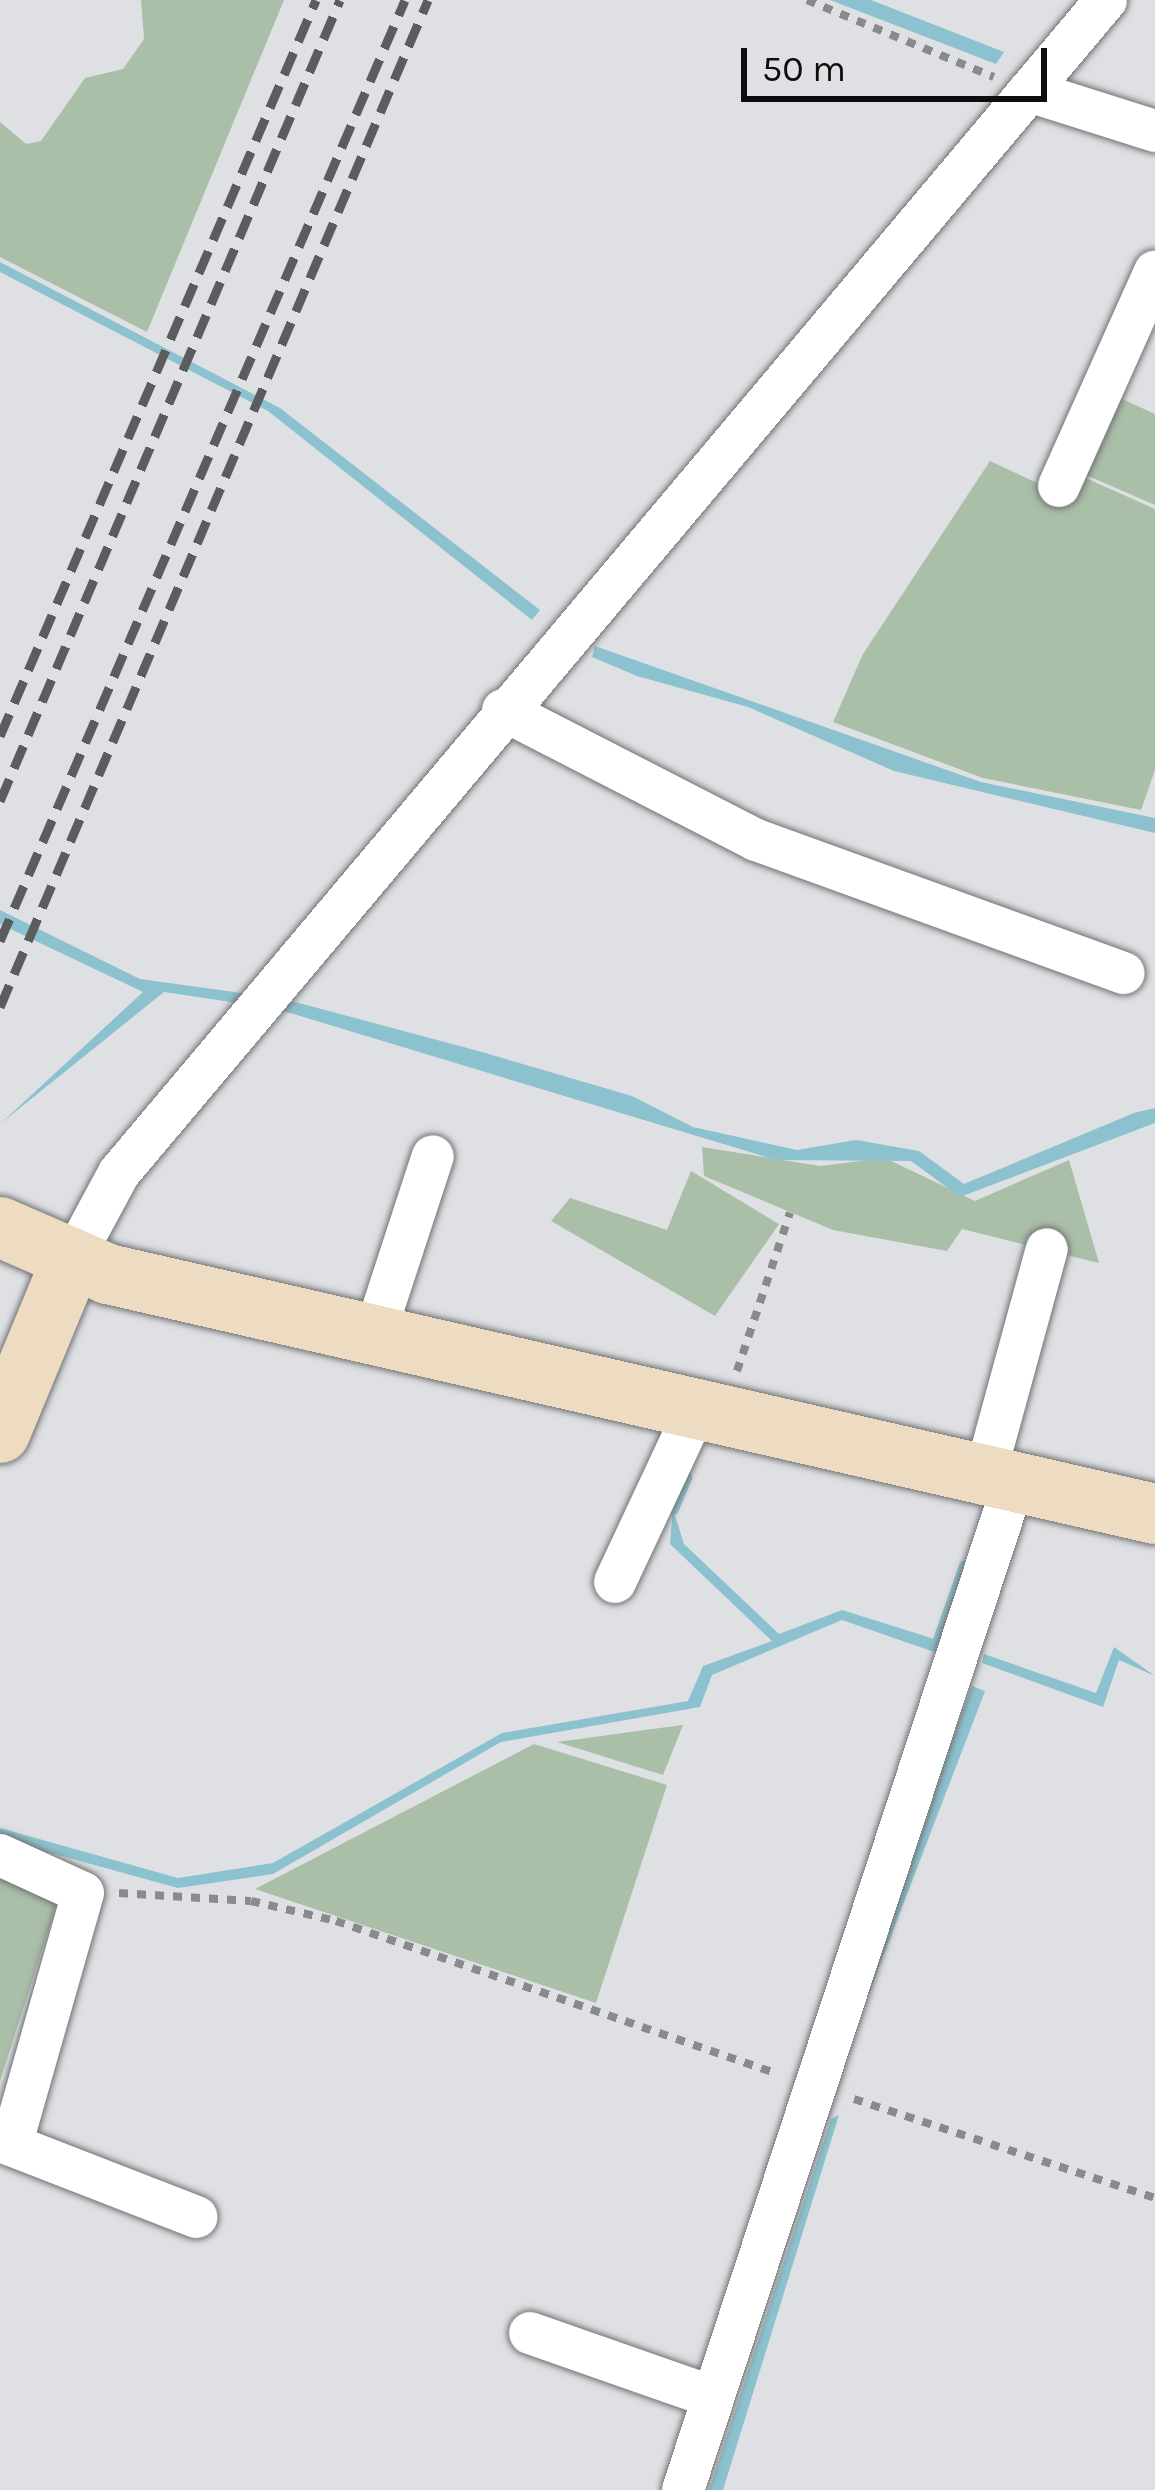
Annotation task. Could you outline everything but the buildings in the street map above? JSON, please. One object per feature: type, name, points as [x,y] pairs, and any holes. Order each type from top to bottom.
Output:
[{"type":"street","points":[[0,1433],[70,1264],[119,1173],[503,710],[1106,0]]},
{"type":"street","points":[[1029,91],[1155,131]]},
{"type":"street","points":[[1059,486],[1155,271]]},
{"type":"street","points":[[503,710],[756,840],[1124,973]]},
{"type":"street","points":[[374,1336],[433,1156]]},
{"type":"street","points":[[0,1227],[70,1264],[1000,1479],[1151,1500]]},
{"type":"street","points":[[683,2490],[815,2087],[1000,1479],[1047,1249]]},
{"type":"street","points":[[615,1582],[709,1412]]},
{"type":"street","points":[[0,1855],[76,1885],[80,1907],[11,2145],[197,2217]]},
{"type":"street","points":[[530,2333],[713,2398]]},
{"type":"path","points":[[807,0],[1029,91]]},
{"type":"path","points":[[709,1412],[790,1214]]},
{"type":"path","points":[[76,1885],[336,1921],[815,2087],[1155,2198]]},
{"type":"green space","points":[[141,0],[284,0],[147,332],[0,257],[0,122],[26,144],[41,141],[85,78],[123,69],[144,39]]},
{"type":"green space","points":[[1107,392],[1155,414],[1155,505],[1072,469]]},
{"type":"green space","points":[[990,461],[1050,489],[1061,467],[1155,509],[1155,770],[1141,810],[983,778],[833,722],[863,654]]},
{"type":"green space","points":[[702,1147],[820,1166],[885,1158],[975,1201],[1069,1160],[1099,1263],[962,1229],[947,1251],[833,1230],[704,1176]]},
{"type":"green space","points":[[691,1171],[779,1224],[715,1316],[551,1221],[570,1198],[667,1230]]},
{"type":"green space","points":[[682,1725],[663,1775],[557,1742]]},
{"type":"green space","points":[[534,1744],[667,1785],[596,2003],[255,1889]]},
{"type":"green space","points":[[0,1878],[59,1897],[0,2081]]},
{"type":"water","points":[[830,0],[871,0],[1004,52],[996,64]]},
{"type":"water","points":[[0,262],[280,408],[540,610],[532,620],[268,411],[0,272]]},
{"type":"water","points":[[595,646],[981,782],[1155,818],[1155,833],[894,771],[748,707],[637,676],[592,657]]},
{"type":"water","points":[[0,910],[140,979],[284,999],[632,1096],[693,1127],[797,1150],[856,1140],[919,1151],[964,1184],[1134,1113],[1155,1108],[1155,1123],[960,1197],[911,1161],[776,1160],[277,1009],[164,992],[0,1124],[143,992],[0,924]]},
{"type":"water","points":[[673,1509],[684,1544],[779,1634],[842,1610],[944,1642],[940,1654],[842,1620],[712,1675],[700,1707],[501,1742],[273,1874],[178,1888],[0,1839],[0,1828],[178,1878],[273,1863],[502,1733],[688,1701],[703,1666],[772,1641],[670,1544]]},
{"type":"water","points":[[1114,1647],[1155,1676],[1119,1660],[1103,1707],[982,1663],[984,1654],[1096,1693]]},
{"type":"water","points":[[972,1686],[985,1691],[842,2064],[829,2058]]},
{"type":"water","points":[[839,2115],[723,2490],[709,2490],[831,2119]]},
{"type":"waterway","points":[[673,1509],[686,1478]]},
{"type":"waterway","points":[[939,1640],[965,1566]]},
{"type":"railway","points":[[0,736],[316,0]]},
{"type":"railway","points":[[0,801],[340,0]]},
{"type":"railway","points":[[0,941],[405,0]]},
{"type":"railway","points":[[0,1007],[428,0]]}]
